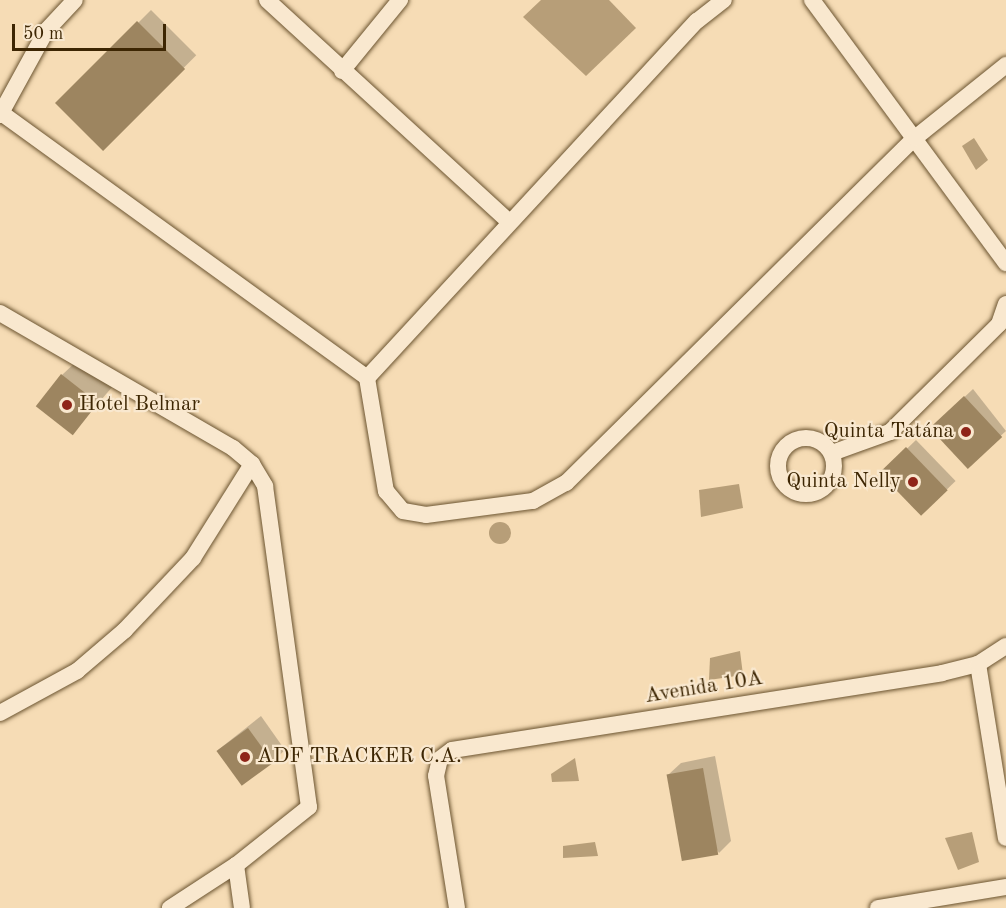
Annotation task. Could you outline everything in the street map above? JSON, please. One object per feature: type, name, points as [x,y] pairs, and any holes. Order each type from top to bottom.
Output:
[{"type":"street","points":[[75,0],[46,31],[0,113],[367,378],[386,491],[403,511],[426,515],[550,494],[915,138],[1006,65]]},
{"type":"street","points":[[267,0],[508,221]]},
{"type":"street","points":[[342,71],[400,0]]},
{"type":"street","points":[[367,378],[508,221],[697,21],[724,0]]},
{"type":"street","points":[[813,0],[1006,263]]},
{"type":"street","points":[[832,453],[890,432],[999,324],[1006,304]]},
{"type":"street","points":[[0,313],[252,464],[265,486],[309,807],[236,865],[170,908]]},
{"type":"street","points":[[0,713],[77,671],[125,630],[193,558],[252,464]]},
{"type":"street","points":[[1006,646],[978,664],[1006,838]]},
{"type":"street","name":"Avenida 10A","points":[[457,908],[436,776],[440,759],[452,750],[978,664]]},
{"type":"street","points":[[236,865],[242,908]]},
{"type":"street","points":[[878,908],[1006,887]]},
{"type":"shaded area","points":[[541,0],[609,0],[636,28],[586,76],[523,17]]},
{"type":"shaded area","points":[[974,138],[988,160],[976,170],[962,146]]},
{"type":"shaded area","points":[[739,484],[743,508],[701,517],[699,490]]},
{"type":"shaded area","points":[[496,522],[504,522],[511,529],[511,537],[504,544],[496,544],[489,537],[489,529]]},
{"type":"shaded area","points":[[740,651],[743,675],[709,680],[710,658]]},
{"type":"shaded area","points":[[575,758],[579,781],[552,782],[551,774]]},
{"type":"shaded area","points":[[972,832],[979,862],[958,870],[945,838]]},
{"type":"shaded area","points":[[595,842],[598,856],[563,858],[563,846]]},
{"type":"building","points":[[137,21],[185,69],[103,151],[55,103]]},
{"type":"building","name":"Hotel Belmar","points":[[61,374],[98,403],[73,435],[36,406]]},
{"type":"building","name":"Quinta Tatána","points":[[964,396],[1002,437],[968,469],[930,428]]},
{"type":"building","name":"Quinta Nelly","points":[[906,447],[948,490],[921,516],[879,473]]},
{"type":"building","name":"ADF TRACKER C.A.","points":[[248,728],[273,763],[242,786],[216,751]]},
{"type":"building","points":[[703,768],[718,855],[682,861],[667,774]]},
{"type":"place","name":"Hotel Belmar","points":[[67,405]]},
{"type":"place","name":"Quinta Tatána","points":[[966,432]]},
{"type":"place","name":"Quinta Nelly","points":[[913,482]]},
{"type":"place","name":"ADF TRACKER C.A.","points":[[245,757]]}]
